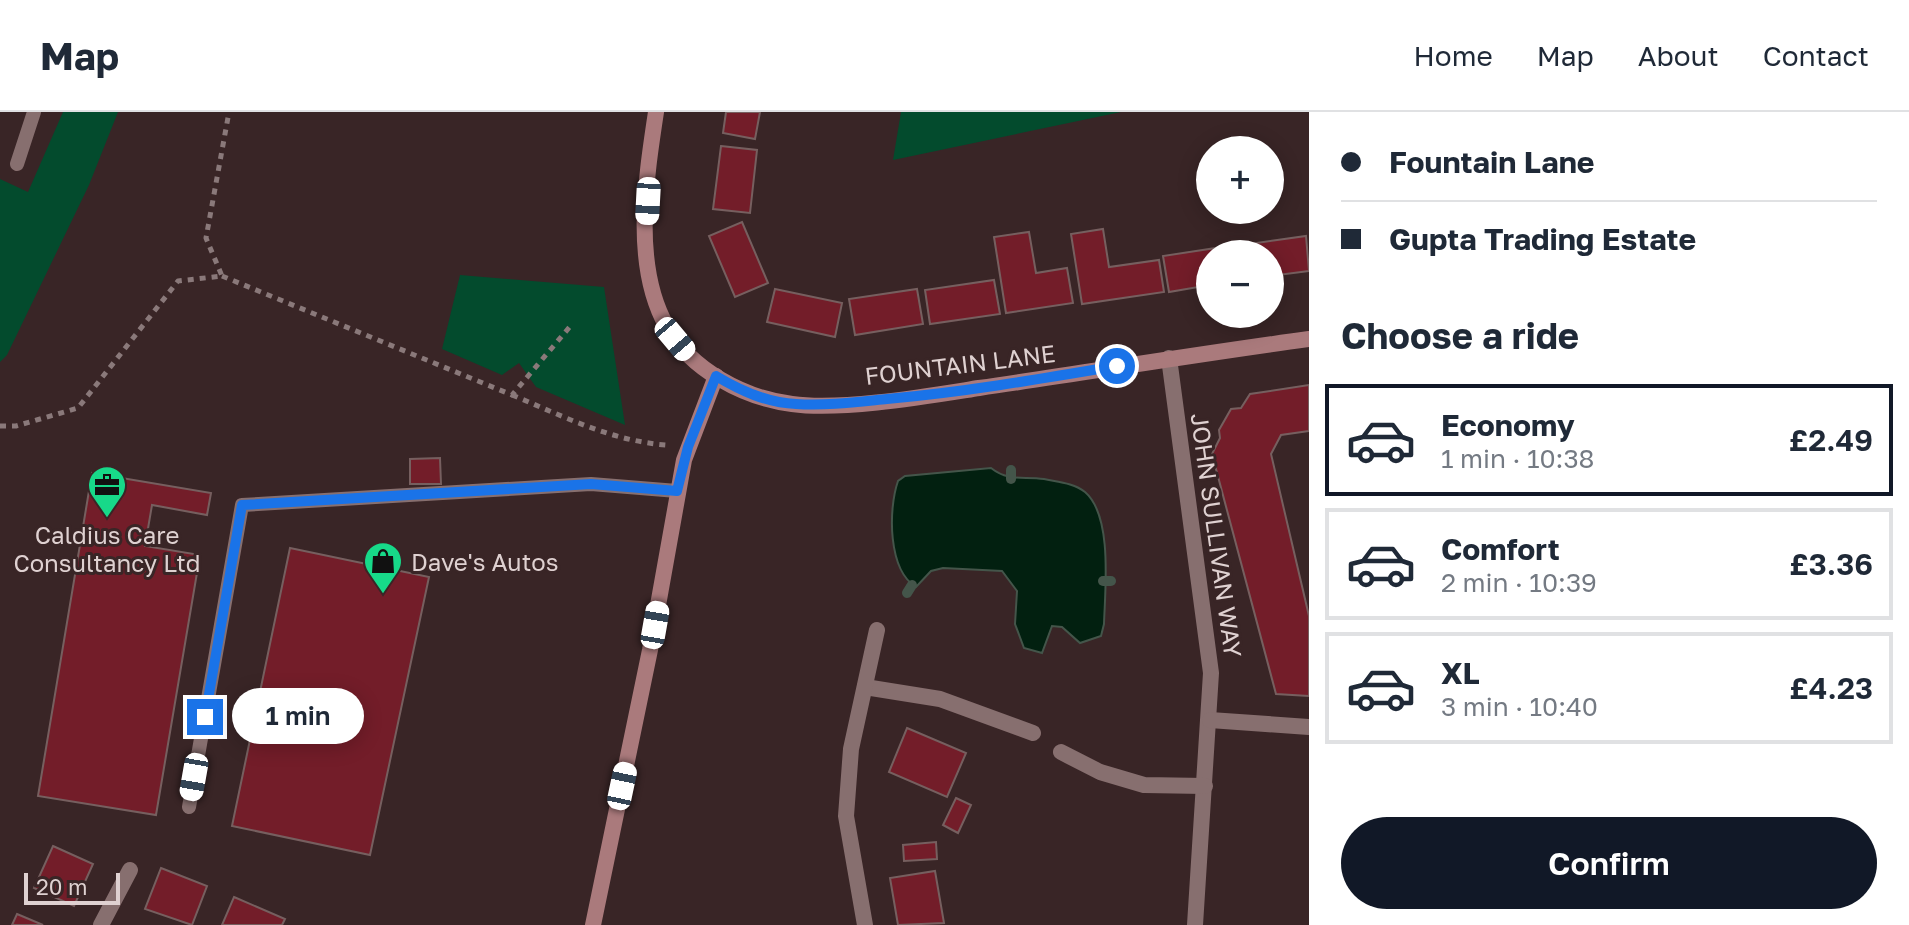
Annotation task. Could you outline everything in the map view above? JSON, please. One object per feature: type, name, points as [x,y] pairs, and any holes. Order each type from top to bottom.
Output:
[{"type":"main road","name":"FOUNTAIN LANE","points":[[656,112],[646,231],[653,290],[675,339],[716,376],[742,392],[794,404],[933,395],[1309,339]]},
{"type":"main road","points":[[593,925],[650,650],[677,491],[688,447],[716,376]]},
{"type":"street","name":"JOHN SULLIVAN WAY","points":[[1169,358],[1211,673],[1195,925]]},
{"type":"street","points":[[865,925],[846,816],[851,749],[877,630]]},
{"type":"street","points":[[865,687],[940,699],[1033,733]]},
{"type":"street","points":[[1210,720],[1309,727]]},
{"type":"street","points":[[1061,752],[1100,772],[1144,785],[1205,786]]},
{"type":"street","points":[[104,924],[130,870]]},
{"type":"lane","points":[[17,164],[34,112]]},
{"type":"lane","points":[[189,807],[242,505],[591,484],[677,491]]},
{"type":"path","points":[[222,276],[206,238],[229,112]]},
{"type":"path","points":[[0,426],[16,426],[78,408],[178,281],[222,276],[635,443],[688,447]]},
{"type":"path","points":[[512,395],[573,323]]},
{"type":"green space","points":[[63,112],[118,112],[89,185],[7,355],[0,362],[0,179],[28,192]]},
{"type":"green space","points":[[901,112],[1121,112],[893,160]]},
{"type":"green space","points":[[460,275],[604,287],[625,425],[536,387],[519,363],[502,375],[442,349]]},
{"type":"shaded area","points":[[991,468],[1010,477],[1044,479],[1071,485],[1085,492],[1094,503],[1104,535],[1105,554],[1104,624],[1101,636],[1080,643],[1062,627],[1052,626],[1042,653],[1024,648],[1015,624],[1017,591],[1002,571],[943,568],[931,571],[916,587],[907,579],[895,554],[893,538],[893,507],[898,481],[905,476]]},
{"type":"building","points":[[726,112],[760,112],[755,139],[723,133]]},
{"type":"building","points":[[721,146],[757,150],[750,213],[713,209]]},
{"type":"building","points":[[742,222],[768,283],[735,297],[709,236]]},
{"type":"building","points":[[1103,229],[1109,267],[1159,260],[1164,292],[1082,304],[1071,234]]},
{"type":"building","points":[[1029,232],[1036,273],[1067,268],[1073,303],[1006,313],[994,237]]},
{"type":"building","points":[[1306,236],[1309,271],[1284,274],[1284,240],[1278,240]]},
{"type":"building","points":[[1196,251],[1196,287],[1169,292],[1163,256]]},
{"type":"building","points":[[994,280],[1000,314],[930,324],[925,290]]},
{"type":"building","points":[[775,289],[842,303],[835,337],[767,322]]},
{"type":"building","points":[[917,289],[923,324],[855,335],[849,299]]},
{"type":"building","points":[[1309,385],[1309,431],[1281,435],[1271,454],[1309,616],[1309,696],[1276,694],[1212,454],[1220,438],[1219,430],[1231,409],[1241,408],[1250,394]]},
{"type":"building","points":[[440,458],[441,484],[410,484],[410,459]]},
{"type":"building","points":[[92,473],[211,493],[207,515],[152,505],[145,546],[200,555],[156,815],[38,796]]},
{"type":"building","points":[[290,548],[429,577],[370,855],[232,826]]},
{"type":"building","points":[[907,728],[966,753],[947,797],[889,772]]},
{"type":"building","points":[[956,798],[971,805],[958,833],[943,825]]},
{"type":"building","points":[[936,842],[937,859],[904,861],[903,845]]},
{"type":"building","points":[[53,846],[93,864],[74,906],[34,888]]},
{"type":"building","points":[[161,868],[207,886],[192,925],[145,909]]},
{"type":"building","points":[[935,871],[944,923],[898,925],[890,878]]},
{"type":"building","points":[[234,897],[285,919],[282,925],[222,925]]},
{"type":"building","points":[[17,914],[43,925],[12,925]]},
{"type":"waterway","points":[[1011,470],[1011,479]]},
{"type":"waterway","points":[[1103,581],[1111,581]]},
{"type":"waterway","points":[[907,593],[912,585]]},
{"type":"place","name":"Caldius Care Consultancy Ltd","points":[[107,519]]},
{"type":"place","name":"Dave's Autos","points":[[383,595]]},
{"type":"route","points":[[205,717],[242,505],[591,484],[677,491],[688,447],[716,376],[742,392],[767,399],[794,404],[825,404],[933,395],[1117,366]]}]
